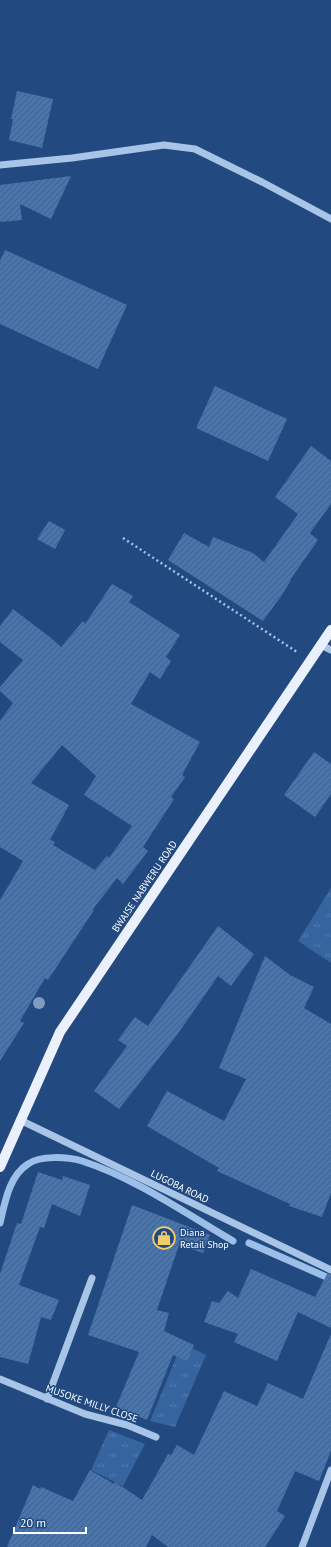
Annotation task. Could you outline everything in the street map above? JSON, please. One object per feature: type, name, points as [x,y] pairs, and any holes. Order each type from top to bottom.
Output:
[{"type":"main road","name":"BWAISE NABWERU ROAD","points":[[0,1167],[60,1032],[331,630]]},
{"type":"street","points":[[0,165],[72,158],[164,145],[195,149],[262,182],[331,219]]},
{"type":"street","points":[[322,645],[331,650]]},
{"type":"street","name":"LUGOBA ROAD","points":[[20,1120],[331,1270]]},
{"type":"street","points":[[47,1399],[92,1278]]},
{"type":"street","name":"MUSOKE MILLY CLOSE","points":[[0,1380],[85,1414],[127,1425],[156,1437]]},
{"type":"street","points":[[302,1547],[331,1470]]},
{"type":"path","points":[[124,538],[310,661]]},
{"type":"green space","points":[[331,888],[331,963],[298,941]]},
{"type":"green space","points":[[182,1343],[206,1355],[175,1427],[150,1421]]},
{"type":"green space","points":[[109,1430],[145,1444],[123,1486],[91,1470]]},
{"type":"building","points":[[17,91],[53,99],[42,148],[9,140],[13,119],[11,119]]},
{"type":"building","points":[[71,176],[51,219],[20,204],[22,220],[0,222],[0,185]]},
{"type":"building","points":[[5,250],[127,305],[98,369],[0,324],[0,261]]},
{"type":"building","points":[[215,386],[287,419],[268,461],[196,428]]},
{"type":"building","points":[[311,446],[331,461],[331,504],[310,533],[318,540],[263,621],[168,560],[184,533],[209,547],[213,537],[253,553],[264,562],[298,514],[275,497]]},
{"type":"building","points":[[49,521],[65,530],[55,549],[37,539]]},
{"type":"building","points":[[112,584],[133,596],[129,602],[180,635],[166,657],[171,661],[160,679],[150,672],[131,704],[200,742],[182,775],[185,777],[171,797],[174,799],[143,847],[148,851],[123,884],[117,878],[93,909],[94,910],[48,980],[45,978],[20,1021],[24,1023],[0,1061],[0,900],[23,861],[0,847],[0,721],[13,703],[0,691],[0,687],[23,660],[0,642],[0,626],[13,609],[61,647],[83,621],[85,624]],"holes":[[[62,745],[96,776],[84,795],[132,826],[109,858],[107,856],[95,870],[53,845],[55,842],[50,840],[69,805],[31,783]]]},
{"type":"building","points":[[314,752],[331,764],[331,794],[315,817],[284,795]]},
{"type":"building","points":[[218,926],[254,954],[231,986],[218,976],[177,1035],[119,1109],[94,1091],[127,1046],[118,1040],[135,1017],[148,1026]]},
{"type":"building","points":[[265,956],[290,975],[314,987],[304,1008],[331,1024],[331,1193],[322,1217],[289,1206],[290,1204],[217,1171],[219,1168],[147,1126],[167,1091],[224,1121],[246,1079],[219,1068]]},
{"type":"building","points":[[38,1172],[62,1180],[63,1176],[90,1185],[80,1216],[52,1204],[44,1228],[40,1227],[19,1285],[59,1300],[51,1320],[41,1317],[28,1364],[0,1357],[0,1274],[17,1223],[21,1224]]},
{"type":"building","points":[[132,1205],[210,1235],[203,1253],[179,1245],[157,1310],[169,1313],[164,1331],[194,1345],[187,1361],[173,1355],[147,1420],[116,1407],[139,1352],[88,1335]]},
{"type":"building","points":[[251,1269],[315,1297],[327,1274],[331,1275],[331,1328],[298,1312],[277,1361],[234,1342],[238,1334],[204,1322],[212,1301],[219,1303],[228,1291],[238,1298]]},
{"type":"building","points":[[331,1334],[331,1451],[319,1481],[295,1471],[277,1511],[285,1516],[265,1547],[168,1547],[152,1535],[146,1547],[7,1547],[33,1485],[73,1501],[90,1470],[114,1484],[115,1482],[142,1500],[168,1454],[171,1455],[177,1445],[194,1455],[224,1391],[257,1406],[268,1383],[303,1399]]},
{"type":"waterway","points":[[0,1223],[9,1190],[16,1175],[33,1161],[47,1158],[62,1158],[82,1161],[102,1168],[140,1186],[233,1241]]},
{"type":"waterway","points":[[249,1243],[331,1279]]},
{"type":"place","name":"Diana Retail Shop","points":[[164,1238]]}]
